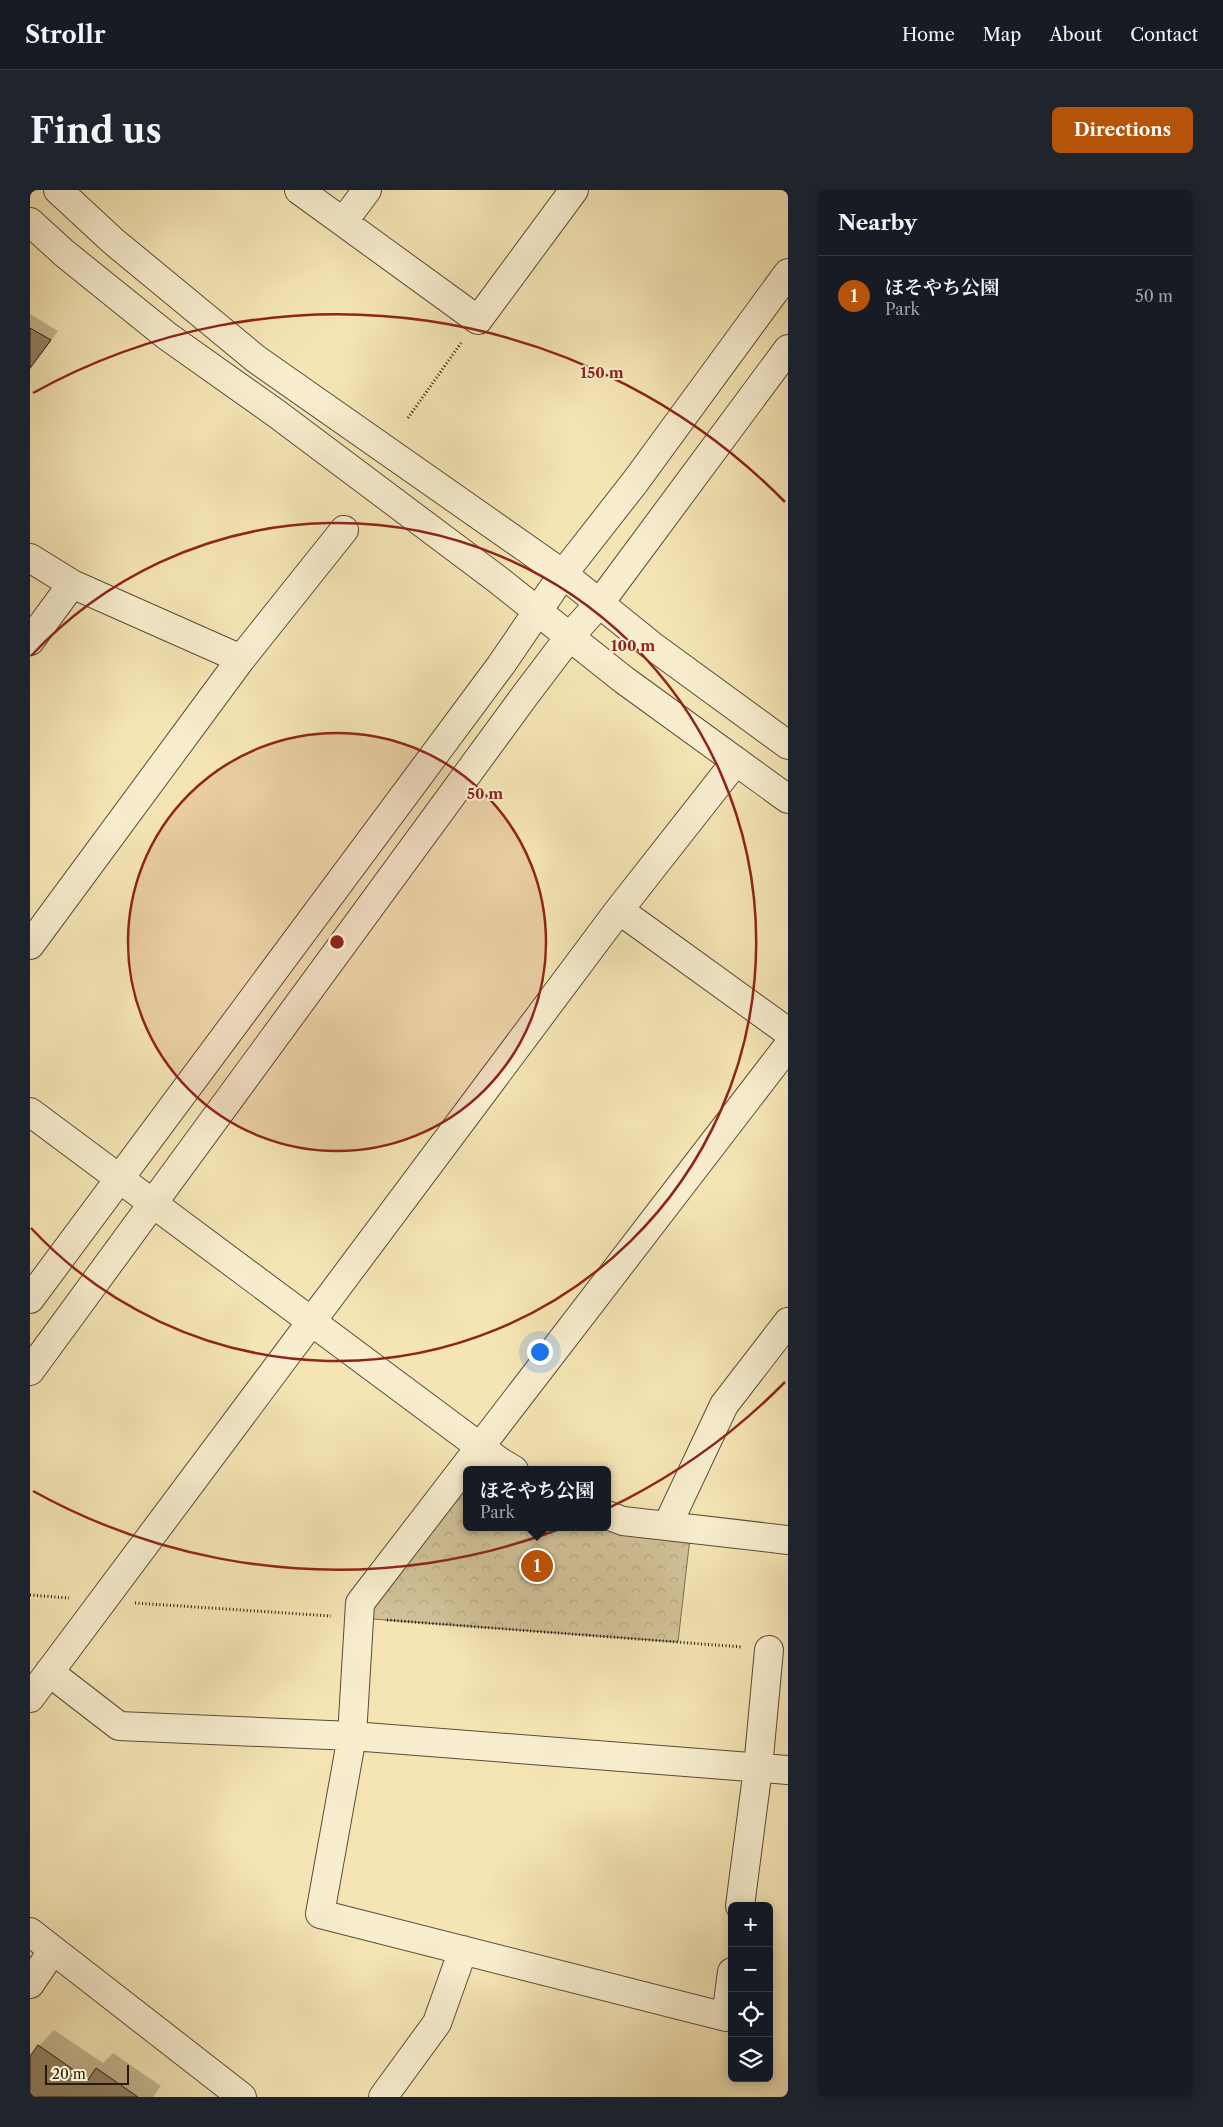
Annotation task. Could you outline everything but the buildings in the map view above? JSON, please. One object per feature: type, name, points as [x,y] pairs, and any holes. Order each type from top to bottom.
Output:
[{"type":"street","points":[[58,190],[113,241],[256,360],[563,574],[651,645],[784,733]]},
{"type":"street","points":[[298,190],[478,320],[574,190]]},
{"type":"street","points":[[342,222],[367,190]]},
{"type":"street","points":[[30,222],[64,253],[168,336],[285,420],[489,573],[624,680],[788,799]]},
{"type":"street","points":[[30,1298],[500,665],[563,574],[635,482],[788,273]]},
{"type":"street","points":[[30,1371],[570,636],[599,604],[788,349]]},
{"type":"street","points":[[30,945],[241,659],[344,530]]},
{"type":"street","points":[[30,558],[72,584],[241,659]]},
{"type":"street","points":[[30,641],[72,584]]},
{"type":"street","points":[[30,1698],[313,1322],[619,910],[736,761]]},
{"type":"street","points":[[619,910],[788,1032]]},
{"type":"street","points":[[464,1466],[788,1046]]},
{"type":"street","points":[[30,1112],[508,1466]]},
{"type":"street","points":[[667,1526],[724,1404],[788,1322]]},
{"type":"street","points":[[463,1467],[360,1603],[352,1736],[320,1914],[726,2017],[729,1992]]},
{"type":"street","points":[[611,1516],[623,1521],[788,1540]]},
{"type":"street","points":[[741,1902],[758,1768],[769,1650]]},
{"type":"street","points":[[49,1672],[119,1726],[352,1736],[788,1770]]},
{"type":"street","points":[[30,1932],[242,2097]]},
{"type":"street","points":[[30,1984],[53,1950]]},
{"type":"street","points":[[383,2097],[437,2023],[463,1950]]},
{"type":"path","points":[[408,418],[478,320]]},
{"type":"path","points":[[30,1595],[769,1650]]},
{"type":"green space","points":[[479,1446],[508,1466],[465,1466]]},
{"type":"green space","points":[[463,1469],[463,1531],[691,1529],[678,1642],[359,1618]]},
{"type":"place","name":"ほそやち公園","points":[[537,1566]]}]
